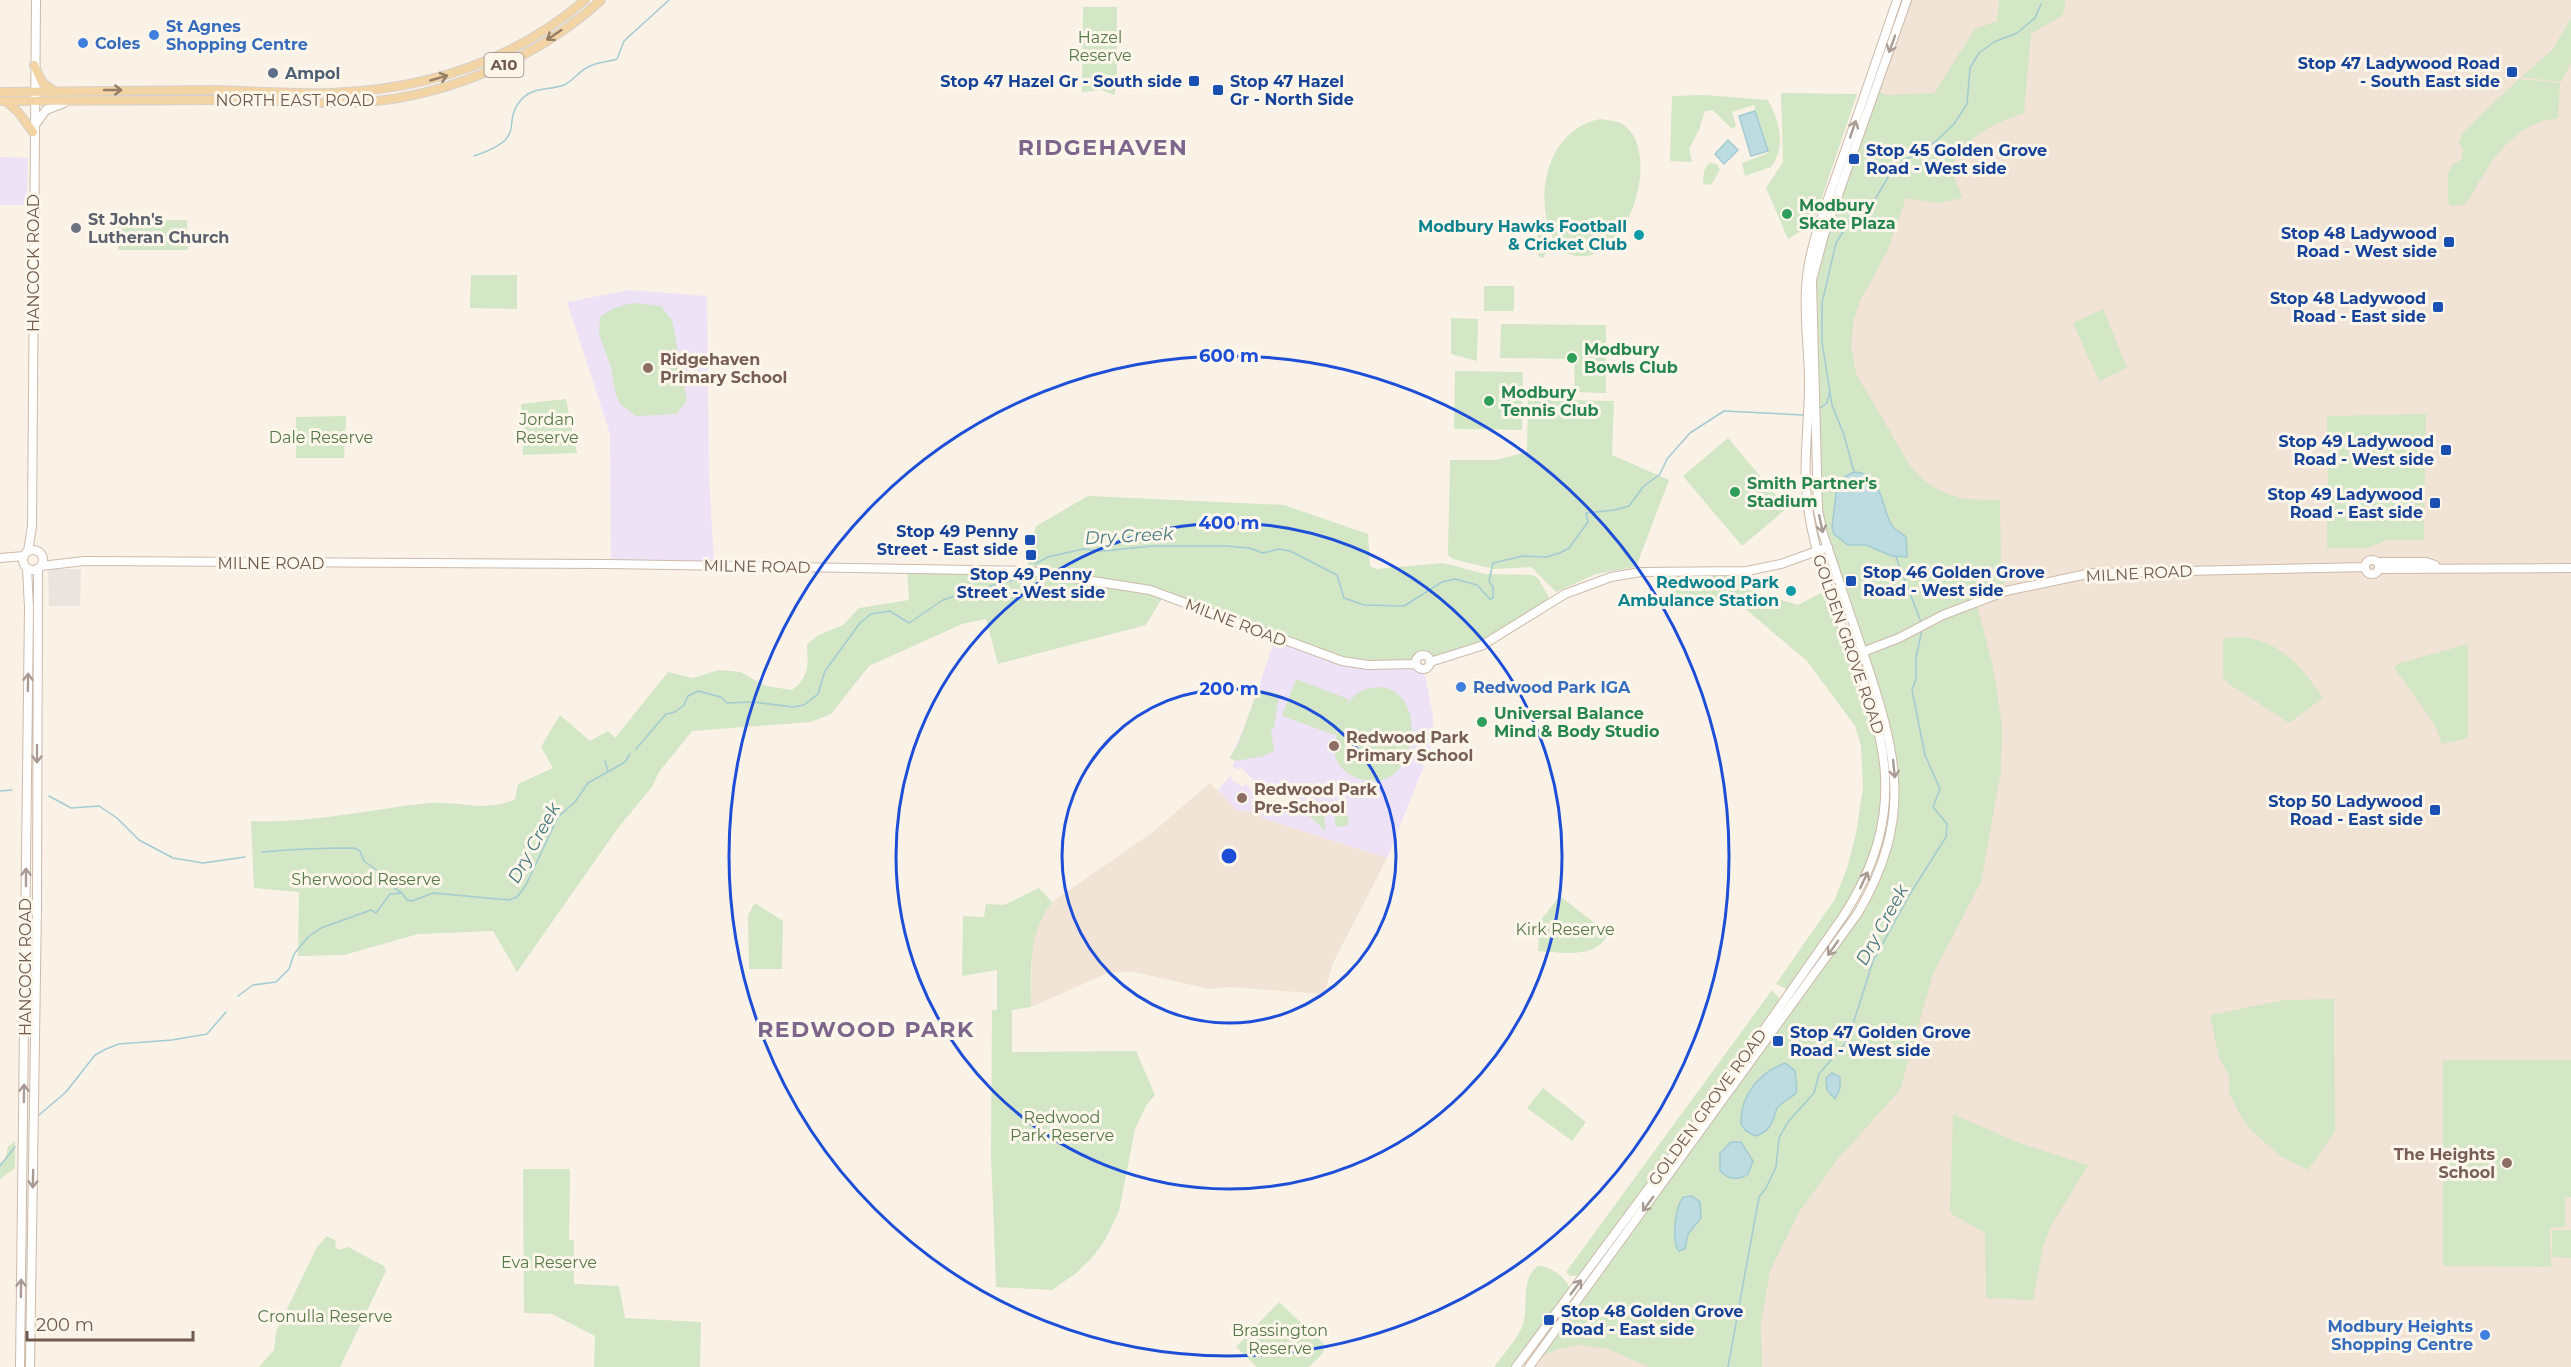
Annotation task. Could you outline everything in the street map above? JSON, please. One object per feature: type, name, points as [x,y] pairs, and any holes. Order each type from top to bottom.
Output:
[{"type":"main road","name":"HANCOCK ROAD","points":[[20,1367],[29,608],[25,560],[32,526],[33,132],[36,0]]},
{"type":"main road","name":"NORTH EAST ROAD","points":[[3,101],[55,92],[175,90],[330,93],[382,89],[424,82],[470,68],[510,50],[547,29],[585,0]]},
{"type":"main road","name":"NORTH EAST ROAD","points":[[0,92],[72,101],[202,100],[304,103],[392,99],[464,80],[498,68],[531,51],[601,0]]},
{"type":"main road","name":"GOLDEN GROVE ROAD","points":[[1516,1367],[1726,1084],[1856,897],[1873,861],[1884,824],[1887,789],[1883,746],[1818,510],[1808,307],[1809,286],[1897,0]]},
{"type":"main road","name":"GOLDEN GROVE ROAD","points":[[1842,174],[1907,0]]},
{"type":"main road","points":[[34,65],[42,82],[55,92]]},
{"type":"main road","points":[[175,90],[177,94],[202,100]]},
{"type":"main road","points":[[3,101],[18,112],[33,132]]},
{"type":"main road","points":[[33,132],[37,119],[43,112],[72,101]]},
{"type":"main road","name":"GOLDEN GROVE ROAD","points":[[1529,1367],[1858,913],[1876,882],[1887,852],[1894,818],[1896,790],[1893,754],[1884,714],[1817,552],[1808,506],[1808,457],[1813,403]]},
{"type":"main road","name":"HANCOCK ROAD","points":[[30,1367],[40,567],[40,554],[32,526]]},
{"type":"main road","points":[[1817,552],[1828,548]]},
{"type":"main road","name":"MILNE ROAD","points":[[25,560],[40,567],[84,561],[607,564],[1026,570],[1150,590],[1342,661],[1368,665],[1416,664],[1424,669],[1430,662],[1481,646],[1565,594],[1611,577],[1641,572],[1747,571],[1781,564],[1817,552]]},
{"type":"main road","name":"MILNE ROAD","points":[[25,560],[40,554],[84,561]]},
{"type":"main road","points":[[0,559],[25,560]]},
{"type":"main road","name":"MILNE ROAD","points":[[1859,653],[2006,591],[2092,573],[2366,567],[2369,561],[2378,565],[2426,562],[2439,567],[2571,568]]},
{"type":"main road","points":[[25,1001],[36,1001]]},
{"type":"shaded area","points":[[1907,0],[2571,0],[2571,1367],[1529,1367],[1876,882],[1896,790],[1811,307]]},
{"type":"shaded area","points":[[0,157],[28,158],[27,205],[0,205]]},
{"type":"shaded area","name":"Ridgehaven Primary School","points":[[629,290],[707,296],[709,476],[714,561],[611,562],[610,434],[567,302]]},
{"type":"shaded area","points":[[48,569],[81,569],[80,606],[49,606]]},
{"type":"shaded area","name":"Redwood Park Primary School","points":[[1275,638],[1416,664],[1424,669],[1433,716],[1433,741],[1430,750],[1425,749],[1418,755],[1418,760],[1424,766],[1387,858],[1262,818],[1259,813],[1236,810],[1218,790],[1232,774],[1231,779],[1242,787],[1245,784],[1269,807],[1275,806],[1277,810],[1292,807],[1290,794],[1269,798],[1241,767],[1238,770],[1232,766],[1235,761],[1230,758],[1250,714]]},
{"type":"shaded area","points":[[1210,783],[1237,810],[1259,813],[1262,818],[1387,858],[1333,963],[1324,994],[1230,987],[1209,989],[1134,972],[1117,972],[1106,974],[1031,1007],[1032,942],[1039,919],[1052,902],[1153,832]]},
{"type":"green space","points":[[1999,0],[2066,0],[2063,15],[2031,34],[2024,113],[1981,132],[1965,146],[1951,167],[1962,198],[1939,203],[1906,198],[1887,252],[1860,301],[1854,319],[1851,345],[1856,374],[1911,467],[1923,480],[1940,491],[1963,499],[2000,500],[2001,562],[2006,591],[1976,602],[1993,666],[2002,726],[2001,771],[1981,882],[1933,974],[1900,1090],[1838,1159],[1799,1212],[1770,1271],[1761,1323],[1762,1367],[1649,1367],[1608,1349],[1579,1345],[1558,1349],[1534,1360],[1876,882],[1894,818],[1893,754],[1818,510],[1812,280],[1876,88],[1884,95],[1934,93],[1975,29],[1997,21]]},
{"type":"green space","name":"Hazel Reserve","points":[[1083,7],[1117,7],[1117,86],[1114,95],[1102,90],[1082,92]]},
{"type":"green space","points":[[2571,18],[2571,63],[2561,82],[2521,77],[2552,50]]},
{"type":"green space","points":[[2519,79],[2560,83],[2558,118],[2527,128],[2514,137],[2493,161],[2466,204],[2452,206],[2448,203],[2448,174],[2452,164],[2461,160],[2463,151],[2459,142],[2464,131]]},
{"type":"green space","points":[[1781,93],[1857,94],[1813,224],[1788,239],[1766,188],[1783,162]]},
{"type":"green space","points":[[1704,95],[1768,100],[1780,133],[1779,150],[1771,167],[1745,176],[1742,163],[1768,153],[1754,105],[1732,112],[1736,126],[1732,129],[1713,110],[1705,111],[1699,130],[1689,149],[1692,162],[1670,161],[1672,96]]},
{"type":"green space","points":[[1600,119],[1618,122],[1632,134],[1640,153],[1640,177],[1635,202],[1625,225],[1610,244],[1592,255],[1572,255],[1558,247],[1548,225],[1545,187],[1556,151],[1567,137],[1582,126]]},
{"type":"green space","points":[[1709,163],[1717,164],[1720,170],[1711,185],[1703,184],[1704,171]]},
{"type":"green space","points":[[187,220],[188,250],[118,250],[118,221]]},
{"type":"green space","points":[[1541,228],[1547,230],[1544,237],[1551,239],[1544,258],[1538,256],[1539,250],[1533,247]]},
{"type":"green space","points":[[471,275],[517,275],[517,309],[470,308]]},
{"type":"green space","points":[[1484,286],[1514,286],[1514,311],[1484,311]]},
{"type":"green space","points":[[632,303],[661,306],[672,320],[687,400],[677,414],[636,416],[620,404],[616,395],[611,368],[599,334],[600,317],[614,308]]},
{"type":"green space","points":[[2103,309],[2127,368],[2099,381],[2073,323]]},
{"type":"green space","points":[[1451,318],[1478,319],[1477,361],[1451,354]]},
{"type":"green space","name":"Modbury Bowls Club","points":[[1501,324],[1606,325],[1606,393],[1575,392],[1574,359],[1500,358]]},
{"type":"green space","name":"Modbury Tennis Club","points":[[1455,371],[1523,372],[1522,430],[1454,429]]},
{"type":"green space","name":"Jordan Reserve","points":[[566,399],[577,453],[523,455],[521,404]]},
{"type":"green space","points":[[1528,399],[1614,401],[1612,455],[1669,480],[1636,567],[1596,574],[1556,592],[1531,567],[1494,569],[1453,559],[1448,555],[1450,460],[1496,460],[1527,452]]},
{"type":"green space","points":[[2426,414],[2425,457],[2328,458],[2327,416]]},
{"type":"green space","name":"Dale Reserve","points":[[346,416],[344,458],[296,458],[296,417]]},
{"type":"green space","name":"Smith Partner's Stadium","points":[[1728,438],[1787,508],[1742,546],[1683,476]]},
{"type":"green space","points":[[2425,459],[2424,540],[2387,540],[2368,548],[2327,548],[2328,460]]},
{"type":"green space","name":"Sherwood Reserve","points":[[1088,496],[1284,505],[1368,534],[1370,566],[1376,569],[1443,563],[1485,574],[1532,575],[1538,578],[1552,603],[1497,638],[1429,660],[1426,656],[1419,656],[1416,664],[1342,661],[1164,595],[1146,625],[998,664],[986,619],[962,624],[869,666],[831,714],[811,722],[692,731],[659,772],[652,787],[618,828],[517,972],[493,931],[418,934],[344,955],[298,956],[299,892],[254,888],[251,821],[318,818],[430,803],[484,806],[505,803],[515,799],[518,784],[553,768],[541,747],[560,715],[590,741],[608,731],[615,738],[668,672],[693,678],[719,670],[740,672],[766,686],[792,690],[802,680],[807,670],[807,644],[819,635],[843,625],[859,608],[909,600],[907,568],[1026,570],[1036,526]]},
{"type":"green space","points":[[1674,575],[1744,575],[1746,589],[1798,605],[1825,591],[1880,747],[1884,800],[1871,860],[1854,895],[1787,989],[1776,984],[1835,899],[1847,868],[1856,834],[1863,787],[1861,746],[1855,726],[1807,661],[1742,606],[1674,605]]},
{"type":"green space","points":[[2246,637],[2272,646],[2291,659],[2323,698],[2289,723],[2229,684],[2223,677],[2223,638]]},
{"type":"green space","points":[[2468,644],[2468,738],[2442,744],[2434,724],[2394,667],[2397,664]]},
{"type":"green space","points":[[1296,679],[1348,699],[1346,706],[1356,694],[1371,688],[1388,689],[1400,696],[1408,708],[1411,739],[1407,755],[1399,768],[1381,781],[1358,779],[1345,771],[1335,755],[1338,727],[1335,735],[1282,716]]},
{"type":"green space","points":[[1258,689],[1279,694],[1274,727],[1271,731],[1274,751],[1264,756],[1235,761],[1230,758],[1239,742]]},
{"type":"green space","points":[[1345,800],[1349,825],[1336,827],[1332,802]]},
{"type":"green space","points":[[1324,801],[1325,831],[1311,817],[1295,813],[1294,807]]},
{"type":"green space","name":"Redwood Park Reserve","points":[[1039,888],[1052,902],[1039,926],[1032,952],[1031,1007],[1012,1010],[1012,1052],[1136,1051],[1155,1095],[1146,1106],[1135,1129],[1119,1211],[1105,1240],[1092,1258],[1075,1274],[1052,1290],[996,1287],[991,1153],[992,1010],[997,1010],[997,970],[962,976],[963,916],[984,917],[986,904],[1004,905]]},
{"type":"green space","name":"Kirk Reserve","points":[[1560,896],[1606,932],[1606,938],[1600,945],[1575,953],[1538,951],[1539,922]]},
{"type":"green space","points":[[755,903],[783,921],[782,969],[749,969],[748,915]]},
{"type":"green space","points":[[1772,990],[1779,998],[1779,1003],[1580,1276],[1570,1276],[1566,1272]]},
{"type":"green space","points":[[2334,999],[2335,1132],[2308,1170],[2280,1156],[2251,1130],[2242,1118],[2229,1093],[2229,1076],[2219,1057],[2210,1015],[2284,1000]]},
{"type":"green space","name":"The Heights School","points":[[2443,1060],[2571,1060],[2571,1197],[2565,1197],[2565,1227],[2550,1228],[2551,1267],[2443,1266]]},
{"type":"green space","points":[[1543,1088],[1586,1122],[1572,1141],[1527,1108]]},
{"type":"green space","points":[[1953,1114],[2019,1143],[2088,1165],[2052,1224],[2043,1247],[2033,1300],[1986,1298],[1985,1233],[1950,1213]]},
{"type":"green space","points":[[15,1141],[15,1168],[0,1179],[0,1162],[5,1161],[8,1147]]},
{"type":"green space","name":"Eva Reserve","points":[[523,1169],[570,1169],[569,1240],[574,1240],[574,1284],[619,1286],[625,1318],[701,1322],[700,1367],[594,1367],[595,1336],[552,1314],[524,1313]]},
{"type":"green space","points":[[2552,1230],[2571,1230],[2571,1258],[2552,1257]]},
{"type":"green space","name":"Cronulla Reserve","points":[[327,1236],[336,1241],[335,1246],[338,1250],[348,1247],[384,1266],[386,1271],[340,1367],[259,1367],[274,1350],[276,1332],[317,1247]]},
{"type":"green space","points":[[1538,1266],[1548,1268],[1558,1274],[1566,1281],[1570,1290],[1513,1367],[1494,1367],[1521,1330],[1525,1317],[1527,1285],[1532,1271]]},
{"type":"green space","name":"Brassington Reserve","points":[[1279,1302],[1324,1344],[1323,1353],[1309,1367],[1257,1367],[1236,1347]]},
{"type":"water","points":[[1755,111],[1768,151],[1751,156],[1739,116]]},
{"type":"water","points":[[1728,140],[1738,150],[1724,164],[1715,154]]},
{"type":"water","points":[[1854,472],[1863,473],[1875,484],[1891,524],[1906,537],[1907,557],[1892,556],[1866,545],[1848,545],[1834,534],[1832,527],[1837,486],[1844,477]]},
{"type":"water","points":[[1785,1063],[1795,1071],[1797,1087],[1795,1094],[1777,1108],[1767,1129],[1755,1136],[1746,1131],[1741,1124],[1744,1104],[1759,1079]]},
{"type":"water","points":[[1832,1073],[1840,1077],[1840,1088],[1835,1099],[1827,1090],[1826,1078]]},
{"type":"water","points":[[1731,1142],[1741,1142],[1753,1161],[1748,1174],[1741,1178],[1730,1178],[1720,1171],[1720,1153]]},
{"type":"water","points":[[1692,1196],[1700,1202],[1701,1218],[1688,1234],[1685,1249],[1679,1251],[1675,1240],[1676,1215],[1684,1197]]},
{"type":"waterway","points":[[474,156],[492,149],[509,135],[513,114],[524,97],[538,90],[564,85],[590,66],[617,59],[624,41],[669,0]]},
{"type":"waterway","name":"Dry Creek","points":[[1854,472],[1844,435],[1832,405],[1822,342],[1822,303],[1836,243],[1853,216],[1874,201],[1894,167],[1935,142],[1954,124],[1967,104],[1970,68],[1979,53],[1994,42],[2017,33],[2035,18],[2041,4]]},
{"type":"waterway","name":"Dry Creek","points":[[1819,409],[1827,403],[1830,391]]},
{"type":"waterway","name":"Dry Creek","points":[[1035,564],[1048,557],[1083,549],[1103,551],[1152,546],[1226,546],[1249,548],[1263,553],[1279,549],[1290,551],[1337,575],[1344,598],[1364,605],[1404,606],[1442,582],[1455,579],[1477,585],[1490,599],[1493,598],[1493,587],[1489,581],[1493,563],[1523,556],[1546,557],[1569,548],[1588,522],[1586,513],[1629,506],[1643,487],[1660,474],[1667,459],[1690,433],[1724,411],[1803,415]]},
{"type":"waterway","name":"Dry Creek","points":[[1896,557],[1921,622]]},
{"type":"waterway","name":"Dry Creek","points":[[977,589],[1026,577]]},
{"type":"waterway","name":"Dry Creek","points":[[636,749],[666,714],[675,712],[684,705],[688,696],[698,691],[721,697],[727,703],[753,702],[793,707],[804,705],[818,694],[825,671],[860,623],[871,614],[890,611],[909,623],[943,600],[967,592]]},
{"type":"waterway","name":"Dry Creek","points":[[1728,1367],[1759,1197],[1776,1167],[1779,1138],[1788,1122],[1814,1093],[1819,1074],[1848,1040],[1873,961],[1910,894],[1946,837],[1947,824],[1933,807],[1940,789],[1925,755],[1912,690],[1916,679],[1916,657],[1922,630]]},
{"type":"waterway","name":"Dry Creek","points":[[238,996],[253,985],[276,982],[289,969],[294,954],[308,937],[321,928],[371,910],[376,913],[390,894],[402,893],[407,900],[412,901],[433,893],[509,900],[517,897],[526,885],[558,817],[575,802],[588,783],[625,762],[630,754]]},
{"type":"waterway","points":[[605,761],[608,771]]},
{"type":"waterway","points":[[0,791],[12,790]]},
{"type":"waterway","points":[[49,796],[71,808],[99,806],[117,818],[139,840],[173,858],[203,863],[245,857]]},
{"type":"waterway","points":[[262,852],[354,848],[360,851],[364,861],[378,871],[382,880],[402,893]]},
{"type":"waterway","name":"Dry Creek","points":[[39,1115],[66,1092],[95,1055],[119,1044],[172,1040],[207,1034],[226,1012]]},
{"type":"waterway","name":"Dry Creek","points":[[0,1166],[15,1147]]},
{"type":"place","name":"St Agnes Shopping Centre","points":[[154,35]]},
{"type":"place","name":"Coles","points":[[83,43]]},
{"type":"place","name":"Stop 47 Ladywood Road - South East side","points":[[2512,72]]},
{"type":"place","name":"Ampol","points":[[273,73]]},
{"type":"place","name":"Stop 47 Hazel Gr - South side","points":[[1194,81]]},
{"type":"place","name":"Stop 47 Hazel Gr - North Side","points":[[1218,90]]},
{"type":"place","name":"Stop 45 Golden Grove Road - West side","points":[[1854,159]]},
{"type":"place","name":"Modbury Skate Plaza","points":[[1787,214]]},
{"type":"place","name":"St John's Lutheran Church","points":[[76,228]]},
{"type":"place","name":"Modbury Hawks Football & Cricket Club","points":[[1639,235]]},
{"type":"place","name":"Stop 48 Ladywood Road - West side","points":[[2449,242]]},
{"type":"place","name":"Stop 48 Ladywood Road - East side","points":[[2438,307]]},
{"type":"place","name":"Modbury Bowls Club","points":[[1572,358]]},
{"type":"place","name":"Ridgehaven Primary School","points":[[648,368]]},
{"type":"place","name":"Modbury Tennis Club","points":[[1489,401]]},
{"type":"place","name":"Stop 49 Ladywood Road - West side","points":[[2446,450]]},
{"type":"place","name":"Smith Partner's Stadium","points":[[1735,492]]},
{"type":"place","name":"Stop 49 Ladywood Road - East side","points":[[2435,503]]},
{"type":"place","name":"Stop 49 Penny Street - East side","points":[[1030,540]]},
{"type":"place","name":"Stop 49 Penny Street - West side","points":[[1031,555]]},
{"type":"place","name":"Stop 46 Golden Grove Road - West side","points":[[1851,581]]},
{"type":"place","name":"Redwood Park Ambulance Station","points":[[1791,591]]},
{"type":"place","name":"Redwood Park IGA","points":[[1461,687]]},
{"type":"place","name":"Universal Balance Mind & Body Studio","points":[[1482,722]]},
{"type":"place","name":"Redwood Park Primary School","points":[[1334,746]]},
{"type":"place","name":"Redwood Park Pre-School","points":[[1242,798]]},
{"type":"place","name":"Stop 50 Ladywood Road - East side","points":[[2435,810]]},
{"type":"place","name":"Stop 47 Golden Grove Road - West side","points":[[1778,1041]]},
{"type":"place","name":"The Heights School","points":[[2507,1163]]},
{"type":"place","name":"Stop 48 Golden Grove Road - East side","points":[[1549,1320]]},
{"type":"place","name":"Modbury Heights Shopping Centre","points":[[2485,1335]]},
{"type":"district","name":"RIDGEHAVEN","points":[[1103,147]]},
{"type":"district","name":"REDWOOD PARK","points":[[866,1029]]}]
